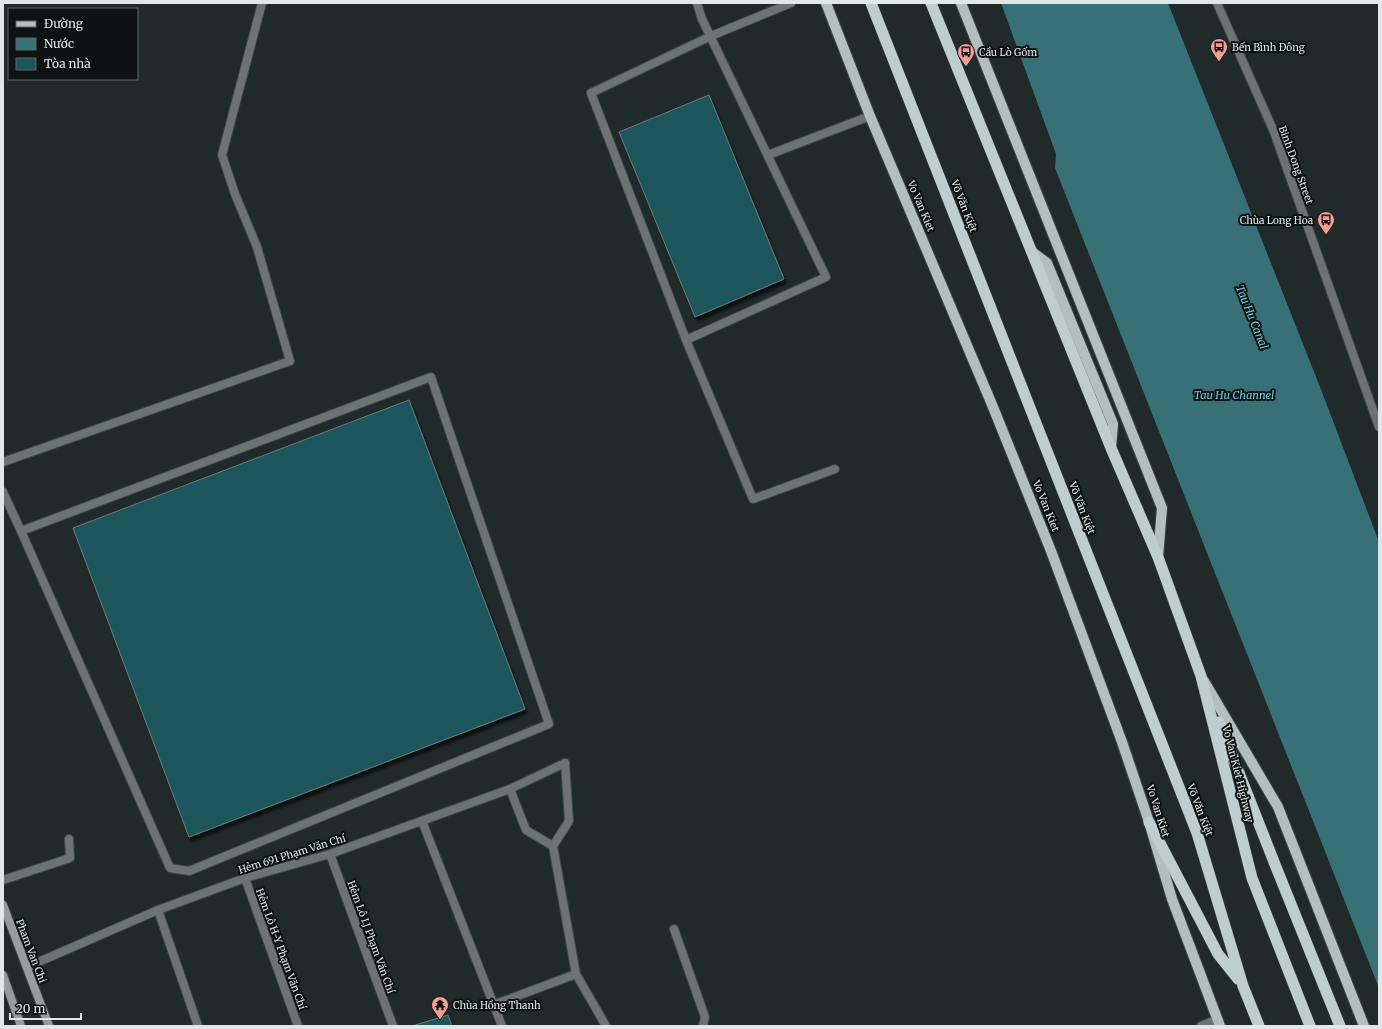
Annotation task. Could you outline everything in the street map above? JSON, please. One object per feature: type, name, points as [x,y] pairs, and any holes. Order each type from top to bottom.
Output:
[{"type":"highway","name":"Võ Văn Kiệt","points":[[871,3],[1197,833],[1243,986],[1259,1026]]},
{"type":"highway","points":[[931,3],[1111,448],[1158,557],[1201,676],[1340,1026]]},
{"type":"highway","name":"Vo Van Kiet Highway","points":[[1201,676],[1252,878],[1310,1026]]},
{"type":"highway","points":[[1149,822],[1218,954],[1243,986]]},
{"type":"main road","name":"Vo Van Kiet","points":[[826,3],[870,116],[993,407],[1051,551],[1122,742],[1149,822],[1172,899],[1219,1023]]},
{"type":"main road","points":[[961,3],[1162,508],[1158,557]]},
{"type":"main road","points":[[1201,676],[1278,807],[1364,1026]]},
{"type":"main road","name":"Pham Van Chi","points":[[3,905],[49,1026]]},
{"type":"main road","points":[[3,975],[21,1026]]},
{"type":"street","points":[[3,462],[290,361],[257,247],[235,194],[222,156],[262,3]]},
{"type":"street","points":[[686,340],[826,277],[712,36],[702,19],[697,3]]},
{"type":"street","points":[[791,3],[712,36],[590,93],[686,340],[753,499],[835,469]]},
{"type":"street","name":"Binh Dong Street","points":[[1217,3],[1274,132],[1379,427]]},
{"type":"street","points":[[768,156],[870,116]]},
{"type":"street","points":[[3,492],[170,868],[189,871],[548,724],[431,377],[21,531]]},
{"type":"street","name":"Hẻm 691 Phạm Văn Chí","points":[[27,967],[158,910],[245,878],[330,854],[422,821],[510,789],[565,763],[569,821],[553,846]]},
{"type":"street","points":[[510,789],[526,830],[553,846],[576,974],[606,1026]]},
{"type":"street","points":[[422,821],[502,1026]]},
{"type":"street","points":[[3,880],[70,858],[69,839]]},
{"type":"street","name":"Hẻm Lô I.J Phạm Văn Chí","points":[[330,854],[393,1026]]},
{"type":"street","name":"Hẻm Lô H-Y Phạm Văn Chí","points":[[245,878],[298,1026]]},
{"type":"street","points":[[158,910],[198,1026]]},
{"type":"street","points":[[674,930],[705,1017],[704,1026]]},
{"type":"street","points":[[493,1005],[576,974]]},
{"type":"street","points":[[1201,1026],[1219,1023]]},
{"type":"water","name":"Tau Hu Channel","points":[[1001,3],[1168,3],[1322,392],[1379,542],[1379,988],[1055,168],[1056,154]]},
{"type":"building","points":[[709,95],[784,279],[695,317],[619,132]]},
{"type":"building","points":[[409,400],[525,709],[189,837],[73,528]]},
{"type":"building","name":"Chùa Hồng Thanh","points":[[448,1015],[452,1026],[412,1026]]},
{"type":"place","name":"Bến Bình Đông","points":[[1219,62]]},
{"type":"place","name":"Cầu Lò Gốm","points":[[966,67]]},
{"type":"place","name":"Chùa Long Hoa","points":[[1326,235]]},
{"type":"place","name":"Chùa Hồng Thanh","points":[[440,1020]]},
{"type":"water label","name":"Tau Hu Canal","points":[[1252,317]]}]
